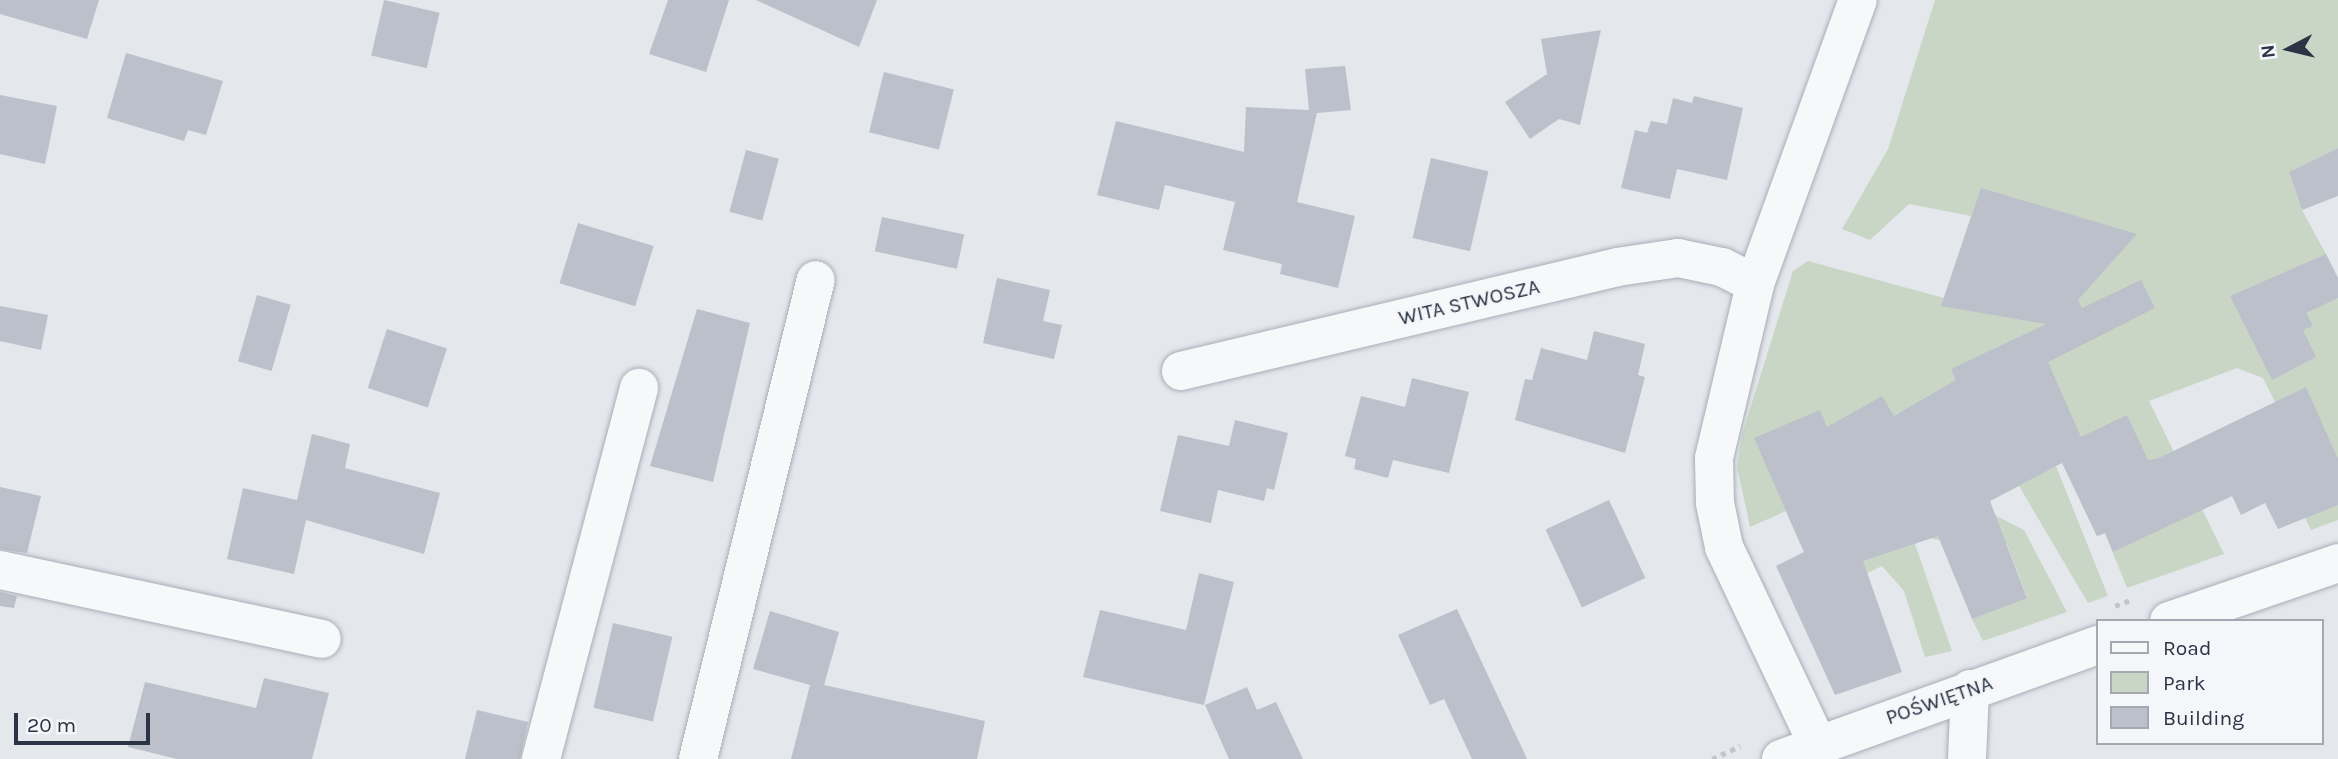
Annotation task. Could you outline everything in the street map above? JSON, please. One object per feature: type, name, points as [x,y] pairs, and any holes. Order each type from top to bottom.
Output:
[{"type":"street","points":[[1817,743],[1724,547],[1715,503],[1714,458],[1755,285],[1858,0]]},
{"type":"street","name":"WITA STWOSZA","points":[[1181,371],[1617,267],[1678,258],[1722,267],[1755,285]]},
{"type":"street","points":[[698,759],[817,280]]},
{"type":"street","points":[[541,759],[639,388]]},
{"type":"street","points":[[2155,609],[2338,563]]},
{"type":"street","points":[[0,570],[322,639]]},
{"type":"street","name":"POŚWIĘTNA","points":[[1782,759],[1817,743],[1970,689],[2096,630]]},
{"type":"street","points":[[1967,759],[1970,689]]},
{"type":"path","points":[[2126,619],[2155,609]]},
{"type":"green space","points":[[1935,0],[2338,0],[2338,148],[2289,172],[2302,210],[2326,254],[2302,265],[2322,305],[2338,298],[2338,520],[2311,530],[2258,420],[2281,414],[2263,378],[2237,368],[2149,401],[2224,554],[2127,588],[2105,533],[2097,536],[2080,501],[2086,499],[2030,401],[2108,596],[2088,603],[2019,486],[1986,503],[1985,510],[2024,530],[2067,612],[1983,641],[1972,619],[2027,597],[2007,544],[1965,546],[1929,538],[1915,544],[1952,651],[1925,657],[1904,591],[1882,566],[1828,592],[1849,523],[1800,544],[1786,511],[1750,527],[1737,467],[1742,435],[1793,271],[1808,261],[1944,298],[1971,216],[1909,204],[1870,240],[1842,229],[1888,149]]},
{"type":"building","points":[[0,0],[99,0],[87,39],[0,14]]},
{"type":"building","points":[[384,0],[440,13],[427,68],[371,56]]},
{"type":"building","points":[[668,0],[729,0],[706,72],[649,54]]},
{"type":"building","points":[[756,0],[877,0],[859,47]]},
{"type":"building","points":[[1601,30],[1580,125],[1559,119],[1530,139],[1505,102],[1547,74],[1541,39]]},
{"type":"building","points":[[126,53],[223,81],[206,135],[188,130],[184,141],[107,118]]},
{"type":"building","points":[[1345,66],[1351,110],[1317,113],[1297,202],[1355,216],[1338,288],[1280,274],[1282,264],[1223,250],[1235,202],[1165,185],[1159,210],[1097,195],[1116,121],[1244,152],[1246,107],[1309,110],[1305,69]]},
{"type":"building","points":[[884,72],[954,89],[939,150],[869,132]]},
{"type":"building","points":[[0,95],[57,106],[45,164],[0,154]]},
{"type":"building","points":[[1694,96],[1743,108],[1727,180],[1677,169],[1670,199],[1621,188],[1635,130],[1647,133],[1651,121],[1667,124],[1673,98],[1692,103]]},
{"type":"building","points":[[2338,148],[2338,196],[2302,210],[2289,172]]},
{"type":"building","points":[[746,150],[779,159],[762,221],[729,212]]},
{"type":"building","points":[[1431,158],[1488,171],[1470,251],[1413,238]]},
{"type":"building","points":[[1981,188],[2137,234],[2078,300],[2082,308],[2141,280],[2155,308],[2048,362],[2081,437],[2127,415],[2148,460],[2159,458],[2306,387],[2338,459],[2338,505],[2278,529],[2265,503],[2241,515],[2232,496],[2113,552],[2105,533],[2097,536],[2062,463],[1990,501],[2027,598],[1972,619],[1938,536],[1863,561],[1902,672],[1835,695],[1776,566],[1804,552],[1754,438],[1820,410],[1827,427],[1882,396],[1894,416],[1956,380],[1951,369],[2046,324],[1941,306]]},
{"type":"building","points":[[882,217],[964,234],[957,269],[875,251]]},
{"type":"building","points":[[578,223],[654,246],[635,306],[560,283]]},
{"type":"building","points":[[2326,254],[2338,278],[2338,298],[2306,313],[2313,326],[2303,330],[2316,357],[2272,380],[2230,296]]},
{"type":"building","points":[[997,278],[1050,290],[1043,321],[1062,325],[1054,359],[983,343]]},
{"type":"building","points":[[257,295],[291,305],[272,371],[238,361]]},
{"type":"building","points":[[0,306],[48,315],[41,350],[0,341]]},
{"type":"building","points":[[697,309],[750,323],[713,482],[650,466]]},
{"type":"building","points":[[387,329],[447,348],[428,407],[368,388]]},
{"type":"building","points":[[1594,331],[1645,344],[1638,375],[1645,377],[1625,453],[1515,420],[1525,379],[1532,380],[1541,348],[1587,360]]},
{"type":"building","points":[[1412,378],[1469,392],[1449,473],[1393,460],[1388,478],[1354,469],[1356,459],[1345,456],[1361,396],[1405,407]]},
{"type":"building","points":[[1235,420],[1288,433],[1274,490],[1267,488],[1264,501],[1218,490],[1211,523],[1160,511],[1178,435],[1229,446]]},
{"type":"building","points":[[312,434],[350,444],[345,468],[440,493],[424,554],[306,520],[294,574],[227,559],[243,488],[297,500]]},
{"type":"building","points":[[0,487],[41,496],[27,553],[0,549]]},
{"type":"building","points":[[1609,500],[1645,578],[1582,608],[1546,530]]},
{"type":"building","points":[[1199,573],[1234,582],[1204,705],[1083,677],[1100,610],[1186,630]]},
{"type":"building","points":[[0,592],[17,596],[14,608],[0,606]]},
{"type":"building","points":[[1457,609],[1527,759],[1472,759],[1444,699],[1430,705],[1398,635]]},
{"type":"building","points":[[770,611],[839,632],[824,685],[985,721],[977,759],[791,759],[810,685],[753,669]]},
{"type":"building","points":[[613,623],[672,637],[653,721],[593,708]]},
{"type":"building","points":[[264,678],[329,693],[312,759],[177,759],[128,747],[145,682],[256,708]]},
{"type":"building","points":[[1247,687],[1257,710],[1276,702],[1303,759],[1229,759],[1205,705]]},
{"type":"building","points":[[477,710],[528,722],[520,759],[465,759]]}]
